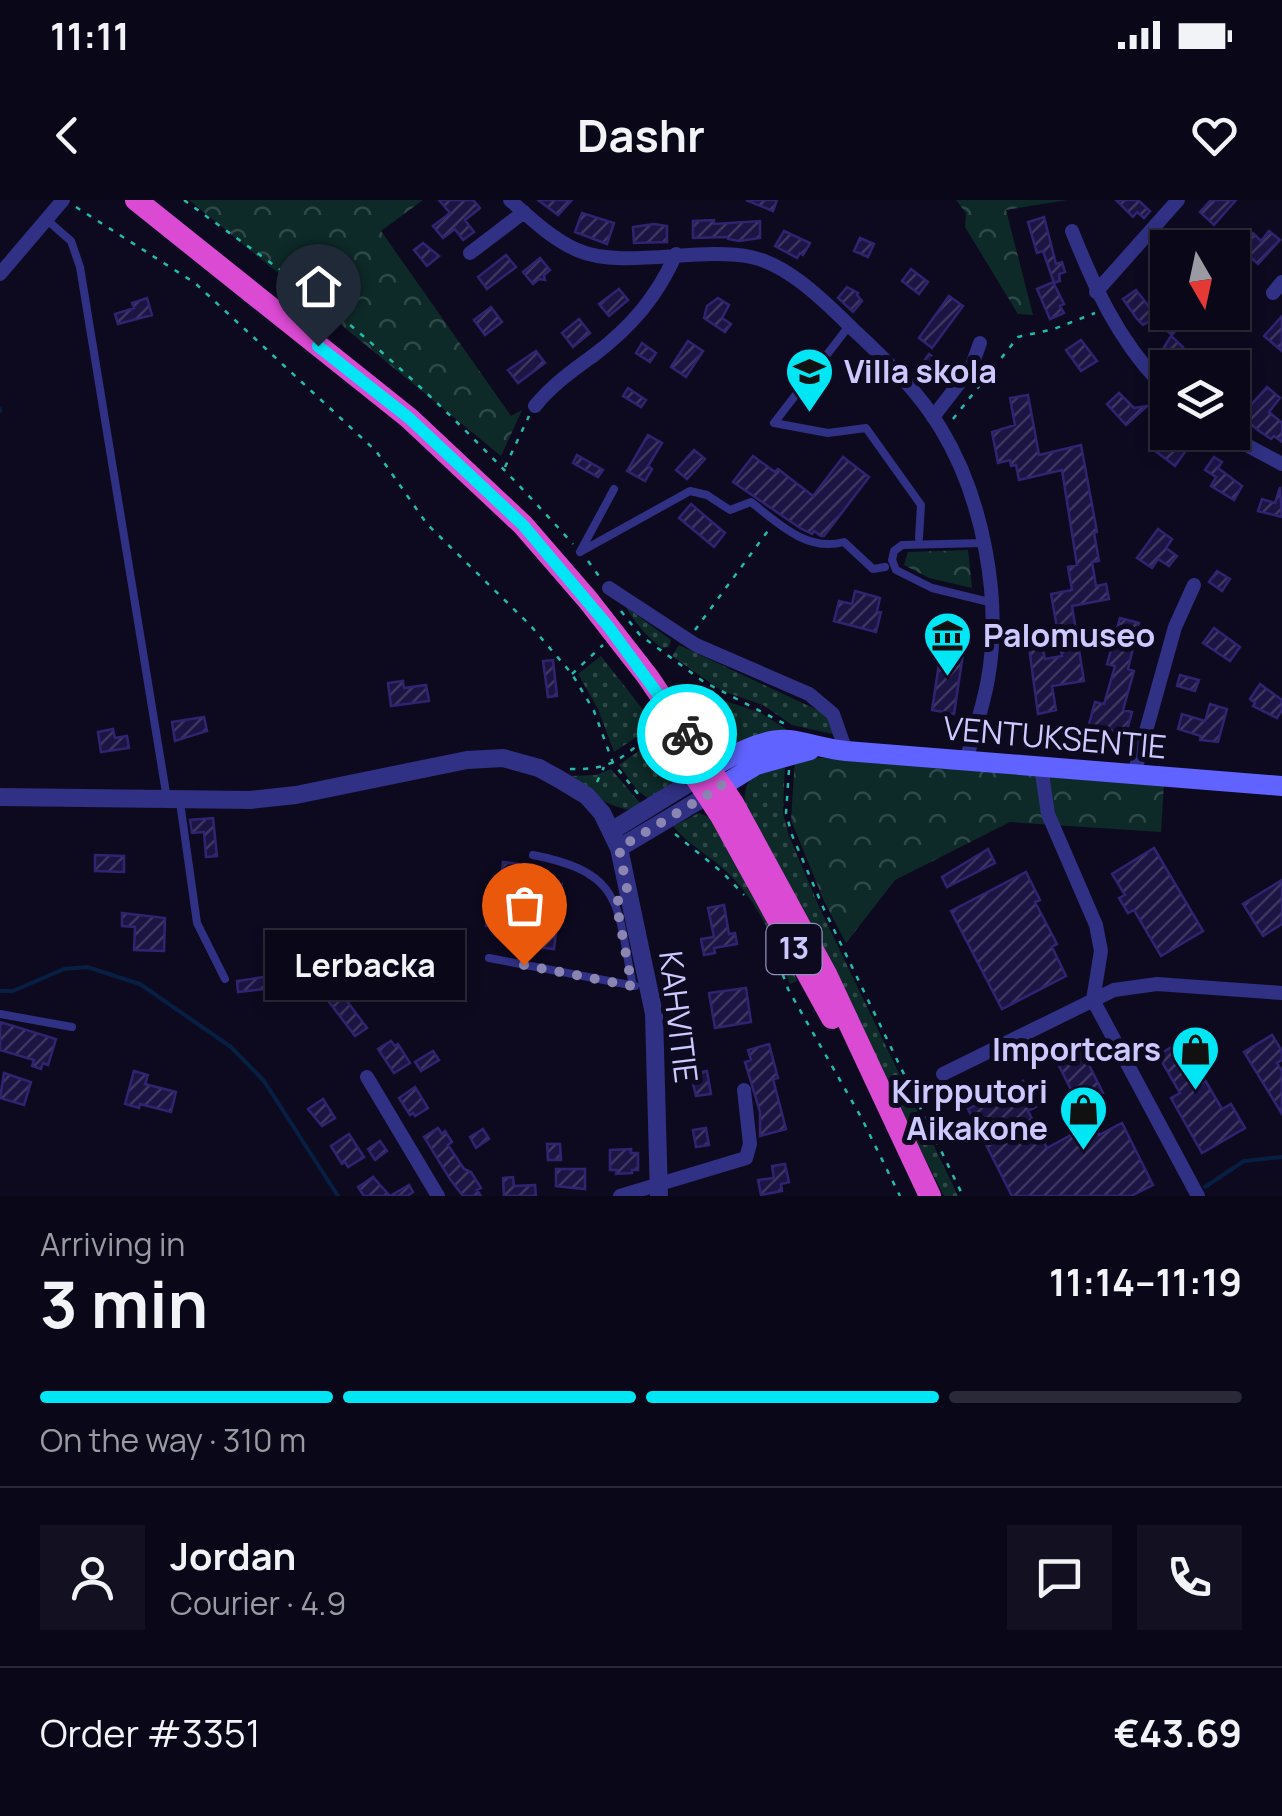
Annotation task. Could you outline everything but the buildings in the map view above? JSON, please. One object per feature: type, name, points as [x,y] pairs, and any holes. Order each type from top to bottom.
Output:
[{"type":"highway","name":"13","points":[[136,200],[409,418],[523,525],[568,576],[648,677],[826,974],[930,1196]]},
{"type":"highway","name":"13","points":[[463,470],[709,782]]},
{"type":"main road","name":"VENTUKSENTIE","points":[[709,782],[756,765],[789,747],[1282,786]]},
{"type":"street","points":[[0,274],[65,200]]},
{"type":"street","points":[[510,200],[562,242],[591,254],[736,256],[770,264],[849,326],[893,367],[937,422],[978,514],[984,543],[990,602],[989,676],[966,760]]},
{"type":"street","points":[[1096,292],[1178,200]]},
{"type":"street","points":[[470,254],[524,212]]},
{"type":"street","points":[[1072,230],[1096,292],[1134,354],[1150,372]]},
{"type":"street","points":[[535,406],[548,390],[640,315],[676,254]]},
{"type":"street","points":[[937,422],[971,368],[980,343]]},
{"type":"street","points":[[1250,447],[1282,464]]},
{"type":"street","points":[[1134,774],[1176,628],[1194,585]]},
{"type":"street","points":[[609,588],[689,640],[799,689],[823,704],[839,725],[846,750]]},
{"type":"street","points":[[0,797],[250,800],[467,760],[503,758],[540,768],[585,795],[602,812],[616,839]]},
{"type":"street","points":[[1040,767],[1048,814],[1096,926],[1101,950],[1093,1000],[1198,1196]]},
{"type":"street","points":[[616,839],[650,807],[709,782]]},
{"type":"street","points":[[616,839],[662,822],[709,782]]},
{"type":"street","name":"KAHVITIE","points":[[616,839],[622,898],[641,987],[659,1113],[659,1189]]},
{"type":"street","points":[[943,1074],[1114,990],[1156,984],[1282,993]]},
{"type":"street","points":[[366,1077],[438,1196]]},
{"type":"street","points":[[620,1196],[659,1189],[746,1158],[750,1144],[744,1090]]},
{"type":"lane","points":[[47,220],[71,241],[80,267],[102,414],[197,923],[225,980]]},
{"type":"lane","points":[[849,326],[774,423],[828,434],[866,428],[921,505],[919,538]]},
{"type":"lane","points":[[580,552],[614,490]]},
{"type":"lane","points":[[580,552],[690,491],[707,495],[730,510],[751,502],[816,544],[826,547],[844,542],[873,568],[885,567]]},
{"type":"lane","points":[[984,543],[902,545],[894,551],[892,560],[896,570],[932,588],[990,602]]},
{"type":"lane","points":[[532,855],[570,862],[622,898]]},
{"type":"lane","points":[[488,958],[641,987]]},
{"type":"lane","points":[[0,1014],[72,1027]]},
{"type":"path","points":[[65,200],[194,283],[350,424],[376,451],[428,524],[530,625],[572,674],[594,711],[612,764],[650,807]]},
{"type":"path","points":[[184,200],[342,318],[466,429],[580,552],[640,635],[715,690],[793,729],[786,813],[792,835],[963,1196]]},
{"type":"path","points":[[937,422],[955,417],[1018,337],[1106,308]]},
{"type":"path","points":[[504,469],[535,406]]},
{"type":"path","points":[[689,640],[775,521]]},
{"type":"path","points":[[572,674],[604,644]]},
{"type":"path","points":[[684,712],[715,690]]},
{"type":"path","points":[[570,768],[612,764],[657,732]]},
{"type":"path","points":[[585,795],[593,789],[604,767]]},
{"type":"path","points":[[662,822],[723,872],[745,897]]},
{"type":"path","points":[[773,947],[788,988],[861,1117],[900,1196]]},
{"type":"green space","points":[[189,200],[423,200],[381,231],[511,416],[522,410],[501,456]]},
{"type":"green space","points":[[956,200],[1067,200],[1006,210],[1033,315],[1018,314],[965,227],[966,213]]},
{"type":"green space","points":[[968,550],[972,588],[929,578],[904,565],[908,552]]},
{"type":"green space","points":[[626,607],[671,640],[669,647],[662,648],[651,639]]},
{"type":"green space","points":[[679,645],[826,714],[833,734],[792,725],[763,705],[722,691],[672,656]]},
{"type":"green space","points":[[601,656],[655,725],[614,752],[598,709],[578,674]]},
{"type":"green space","points":[[717,698],[761,713],[786,729],[785,737],[752,739],[722,750],[706,747],[687,719]]},
{"type":"green space","points":[[661,735],[678,769],[670,784],[649,799],[637,790],[619,765]]},
{"type":"green space","points":[[795,758],[1164,784],[1161,832],[1010,822],[895,880],[846,943],[791,820]]},
{"type":"green space","points":[[785,762],[783,813],[789,836],[958,1196],[944,1196],[749,817],[745,797],[752,777]]},
{"type":"green space","points":[[611,769],[641,804],[635,810],[608,803],[570,776],[596,775]]},
{"type":"green space","points":[[699,813],[714,819],[767,908],[797,981],[790,984],[765,925],[739,885],[673,826]]},
{"type":"waterway","points":[[0,991],[13,991],[64,969],[87,967],[140,984],[231,1047],[264,1081],[338,1196]]},
{"type":"waterway","points":[[1205,1187],[1244,1161],[1282,1157]]},
{"type":"way so far","points":[[524,965],[632,986],[616,902],[628,894],[619,848],[722,786],[687,734]]},
{"type":"place","name":"Villa skola","points":[[809,414]]},
{"type":"place","name":"Palomuseo","points":[[948,678]]},
{"type":"place","name":"Lerbacka","points":[[524,965]]},
{"type":"place","name":"Importcars","points":[[1196,1092]]},
{"type":"place","name":"Kirpputori Aikakone","points":[[1083,1152]]},
{"type":"route","points":[[318,346],[409,418],[523,525],[608,626],[687,734]]}]
